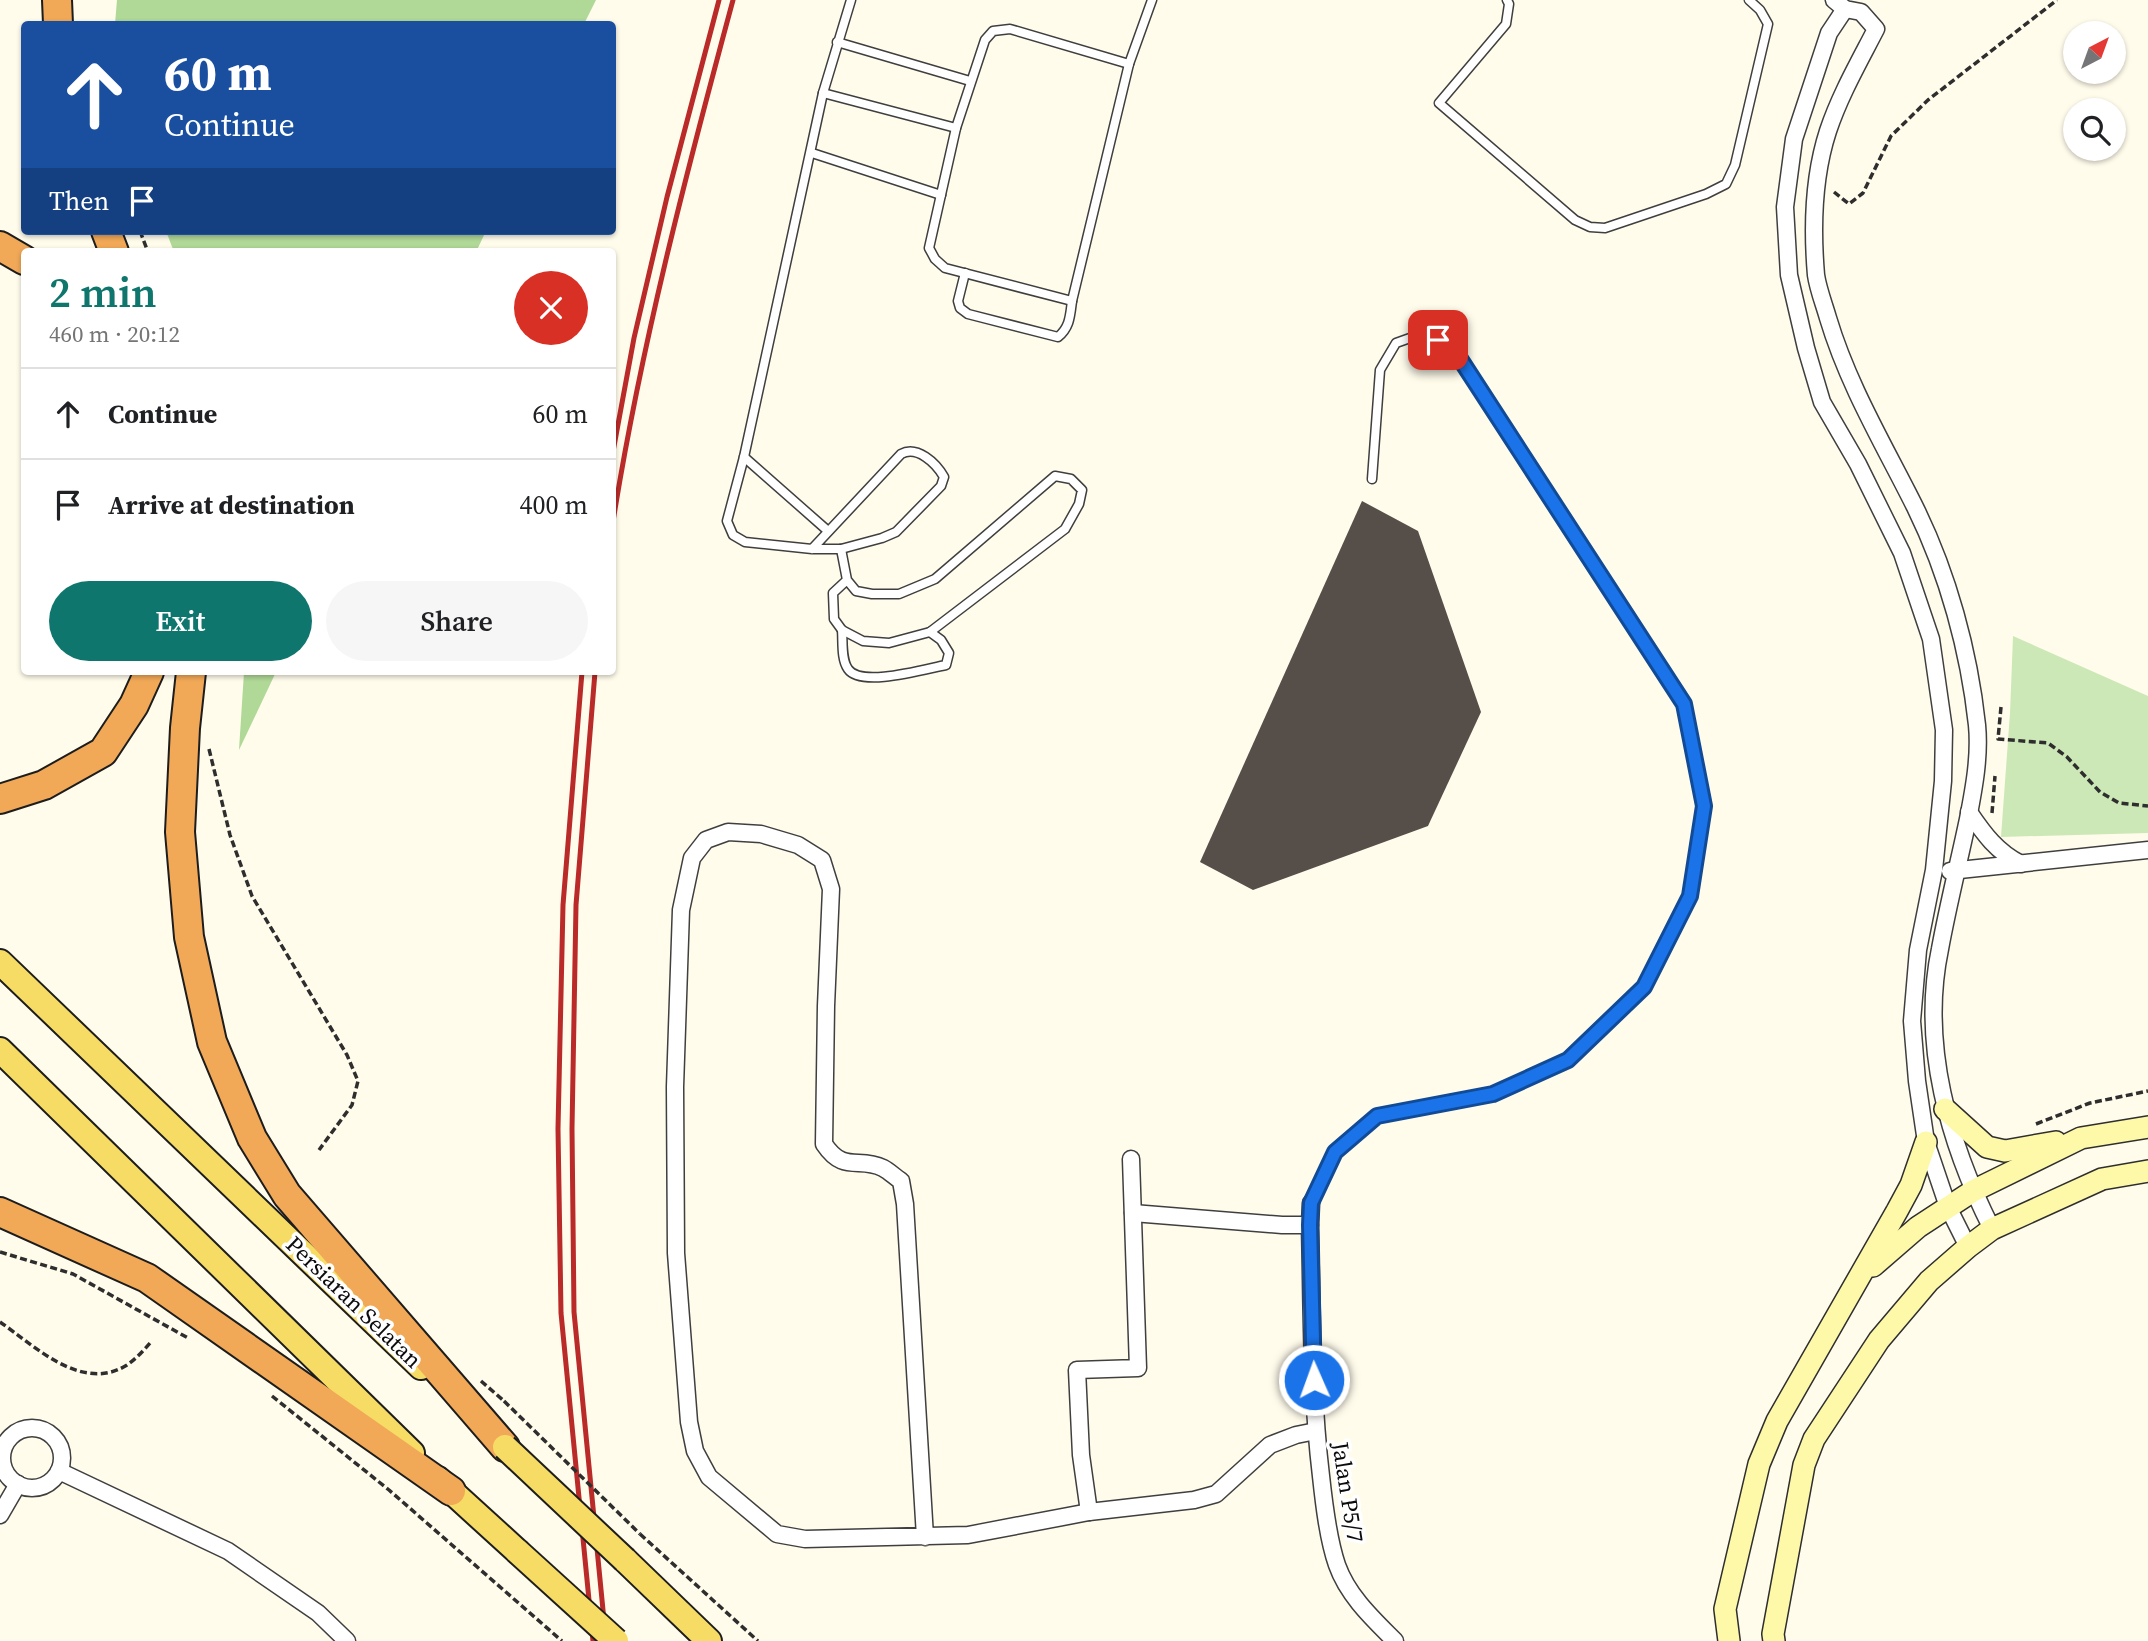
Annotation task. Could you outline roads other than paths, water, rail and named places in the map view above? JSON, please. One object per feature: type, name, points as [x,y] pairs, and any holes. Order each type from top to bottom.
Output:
[{"type":"highway","points":[[57,0],[58,21]]},
{"type":"highway","points":[[0,246],[21,258]]},
{"type":"highway","points":[[0,799],[44,785],[103,752],[134,705],[148,675]]},
{"type":"highway","points":[[191,675],[180,832],[189,937],[212,1042],[252,1138],[287,1195],[505,1447]]},
{"type":"highway","points":[[0,1212],[147,1278],[450,1491]]},
{"type":"main road","name":"Persiaran Selatan","points":[[0,962],[709,1641]]},
{"type":"main road","points":[[0,1050],[450,1491],[616,1641]]},
{"type":"street","points":[[1968,1247],[1948,1207],[1926,1142],[1912,1021],[1917,950],[1934,870],[1943,781],[1944,730],[1931,639],[1902,553],[1858,464],[1822,402],[1789,275],[1785,207],[1794,139],[1839,5],[1861,12],[1876,29],[1844,88],[1827,134],[1813,212],[1817,279],[1834,338],[1874,430],[1916,509],[1942,571],[1965,655],[1977,727],[1976,781],[1939,952],[1933,1014],[1945,1109],[1973,1191],[1992,1229]]},
{"type":"street","points":[[1969,812],[1986,838],[2006,856],[2021,864]]},
{"type":"street","points":[[925,1536],[905,1204],[901,1181],[881,1167],[849,1163],[833,1157],[824,1144],[831,888],[822,860],[798,845],[761,834],[728,832],[706,840],[692,858],[681,910],[674,1087],[676,1253],[689,1422],[695,1451],[709,1478],[777,1534],[805,1539],[968,1535],[1089,1512],[1194,1500],[1216,1494],[1270,1445],[1316,1431]]},
{"type":"street","points":[[1934,870],[1958,871],[2148,850]]},
{"type":"street","points":[[1945,1109],[1987,1147],[2005,1151],[2148,1126]]},
{"type":"street","points":[[1861,1277],[1918,1227],[1973,1191],[2081,1138]]},
{"type":"street","points":[[1718,1641],[1759,1464],[1777,1421],[1911,1185],[1926,1142]]},
{"type":"street","points":[[1089,1512],[1081,1455],[1077,1370],[1138,1368],[1131,1159]]},
{"type":"street","points":[[1774,1639],[1804,1465],[1814,1439],[1880,1340],[1929,1281],[1992,1229],[2102,1179],[2148,1171]]},
{"type":"street","name":"Jalan P5/7","points":[[1311,1203],[1316,1431],[1325,1506],[1337,1566],[1368,1615],[1395,1641]]},
{"type":"street","points":[[1133,1213],[1310,1225]]},
{"type":"street","points":[[23,1429],[43,1430],[51,1435],[62,1452],[59,1471],[46,1485],[37,1488],[18,1485],[10,1478],[2,1460],[7,1441],[23,1429]]},
{"type":"street","points":[[59,1471],[228,1551],[318,1613],[347,1641]]},
{"type":"street","points":[[0,1516],[18,1485]]},
{"type":"street","points":[[1725,1609],[1729,1641]]},
{"type":"lane","points":[[812,549],[901,454],[908,450],[915,450],[940,470],[944,477],[941,486],[896,532],[841,549],[812,549],[745,542],[733,536],[727,521],[744,457],[823,93],[851,0]]},
{"type":"lane","points":[[965,273],[958,301],[960,308],[968,314],[1058,337],[1069,325],[1072,301],[1129,64],[1152,0]]},
{"type":"lane","points":[[1507,0],[1509,4],[1506,24],[1439,103],[1575,220],[1590,227],[1605,228],[1706,194],[1726,184],[1735,165],[1768,24],[1760,10],[1749,0]]},
{"type":"lane","points":[[1072,301],[945,268],[934,259],[929,248],[956,128],[985,40],[993,32],[1010,29],[1129,64]]},
{"type":"lane","points":[[837,42],[970,81]]},
{"type":"lane","points":[[823,93],[956,128]]},
{"type":"lane","points":[[812,153],[941,195]]},
{"type":"lane","points":[[1311,1203],[1335,1152],[1377,1116],[1493,1094],[1568,1060],[1644,987],[1690,896],[1704,806],[1684,704],[1453,348],[1424,333],[1396,343],[1380,370],[1372,479]]},
{"type":"lane","points":[[744,457],[828,531]]},
{"type":"lane","points":[[841,549],[847,580],[856,591],[899,594],[935,579],[1055,477],[1071,480],[1082,490],[1079,505],[1065,528],[930,632],[890,643],[863,641],[842,630],[834,619],[833,593],[847,580]]},
{"type":"lane","points":[[842,630],[844,660],[849,670],[858,677],[880,677],[946,665],[949,653],[941,640],[930,632]]},
{"type":"railway","points":[[616,435],[634,338],[667,197],[719,0]]},
{"type":"railway","points":[[616,504],[650,328],[681,196],[733,0]]},
{"type":"railway","points":[[582,675],[563,905],[558,1129],[561,1313],[593,1641]]},
{"type":"railway","points":[[595,675],[576,905],[572,1129],[574,1312],[606,1641]]}]
